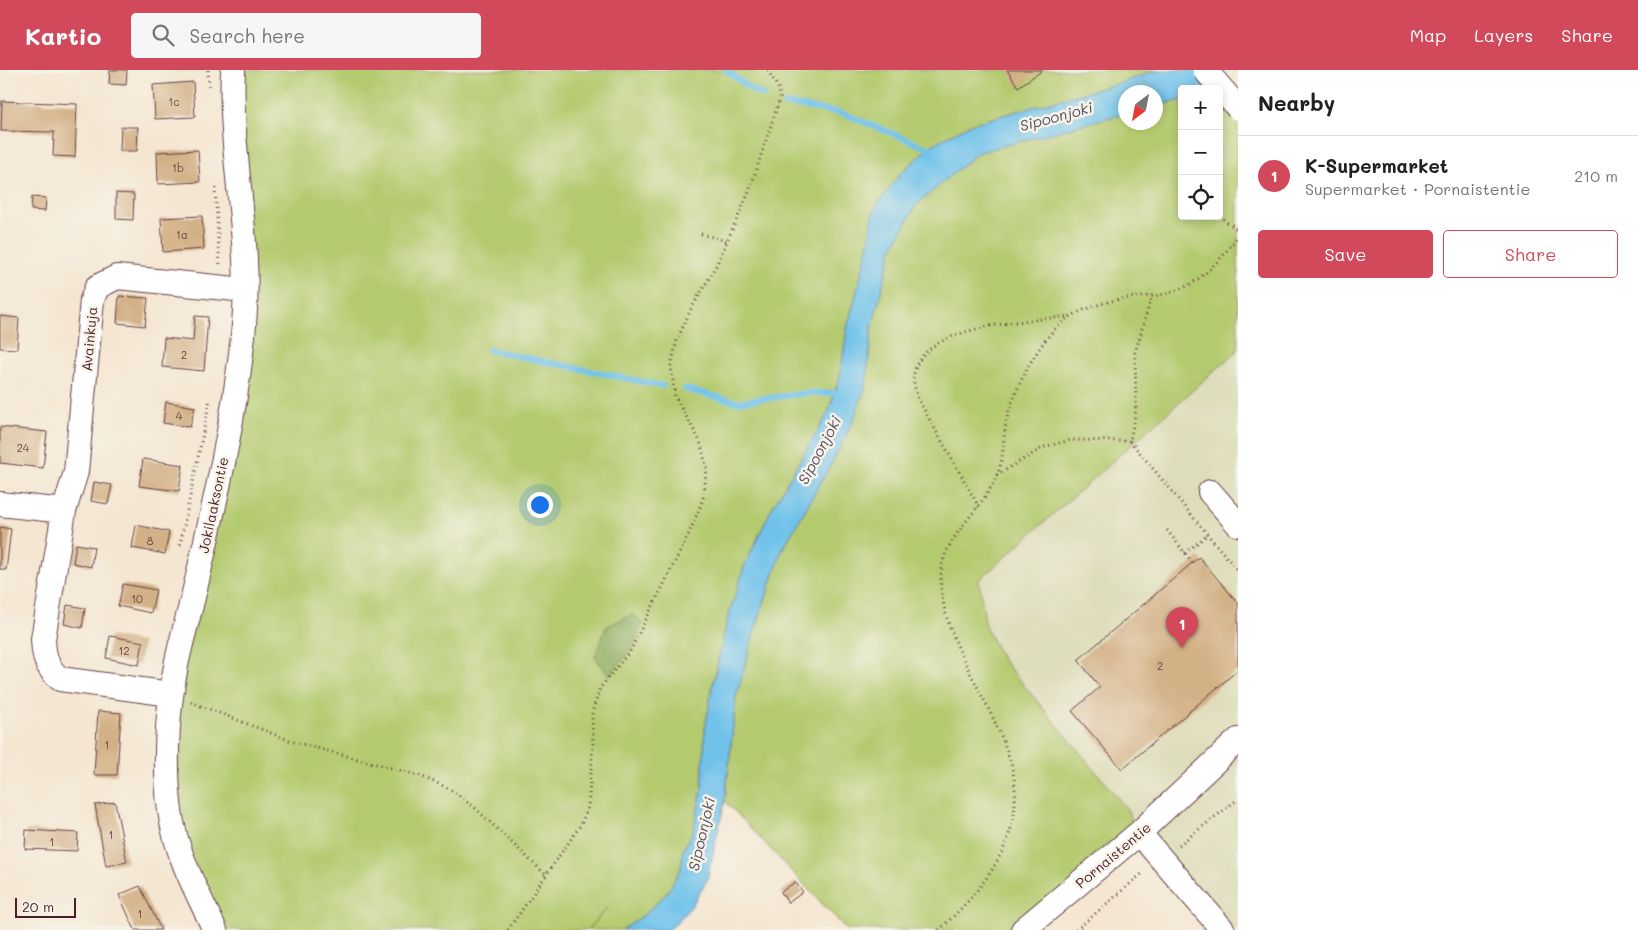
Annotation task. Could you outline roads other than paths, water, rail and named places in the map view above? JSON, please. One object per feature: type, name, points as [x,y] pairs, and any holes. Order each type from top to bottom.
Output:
[{"type":"street","name":"Jokilaaksontie","points":[[215,930],[188,874],[170,812],[167,749],[171,694],[220,474],[238,377],[245,323],[244,238],[236,144],[233,70]]},
{"type":"street","points":[[1205,70],[1238,108]]},
{"type":"street","name":"Avainkuja","points":[[171,694],[60,679],[49,669],[44,656],[43,639],[64,511],[76,472],[82,429],[92,300],[97,287],[116,277],[245,290]]},
{"type":"street","points":[[1210,492],[1238,524]]},
{"type":"street","points":[[0,504],[64,511]]},
{"type":"street","name":"Pornaistentie","points":[[1024,930],[1139,833],[1201,777],[1238,740]]},
{"type":"street","name":"Pornaistentie","points":[[1201,777],[1238,751]]},
{"type":"street","points":[[1139,833],[1223,930]]},
{"type":"water","name":"Sipoonjoki","points":[[1159,70],[1200,70],[1206,85],[1178,85],[1178,101],[1163,104],[1163,85],[1118,85],[1118,115],[977,153],[916,205],[892,249],[872,327],[866,385],[854,419],[833,461],[782,550],[754,633],[736,697],[725,801],[707,880],[691,907],[669,930],[622,930],[644,915],[666,894],[681,869],[683,850],[693,831],[702,790],[705,730],[712,688],[728,617],[745,565],[772,508],[828,413],[840,377],[847,329],[868,248],[874,209],[900,174],[935,143],[971,124],[1120,83]]},
{"type":"waterway","points":[[726,70],[753,91],[764,95]]},
{"type":"waterway","points":[[784,104],[842,113],[935,151]]},
{"type":"waterway","points":[[489,350],[663,386]]},
{"type":"waterway","points":[[685,389],[737,402],[809,393],[842,393]]},
{"type":"place","name":"K-Supermarket","points":[[1182,648]]}]
